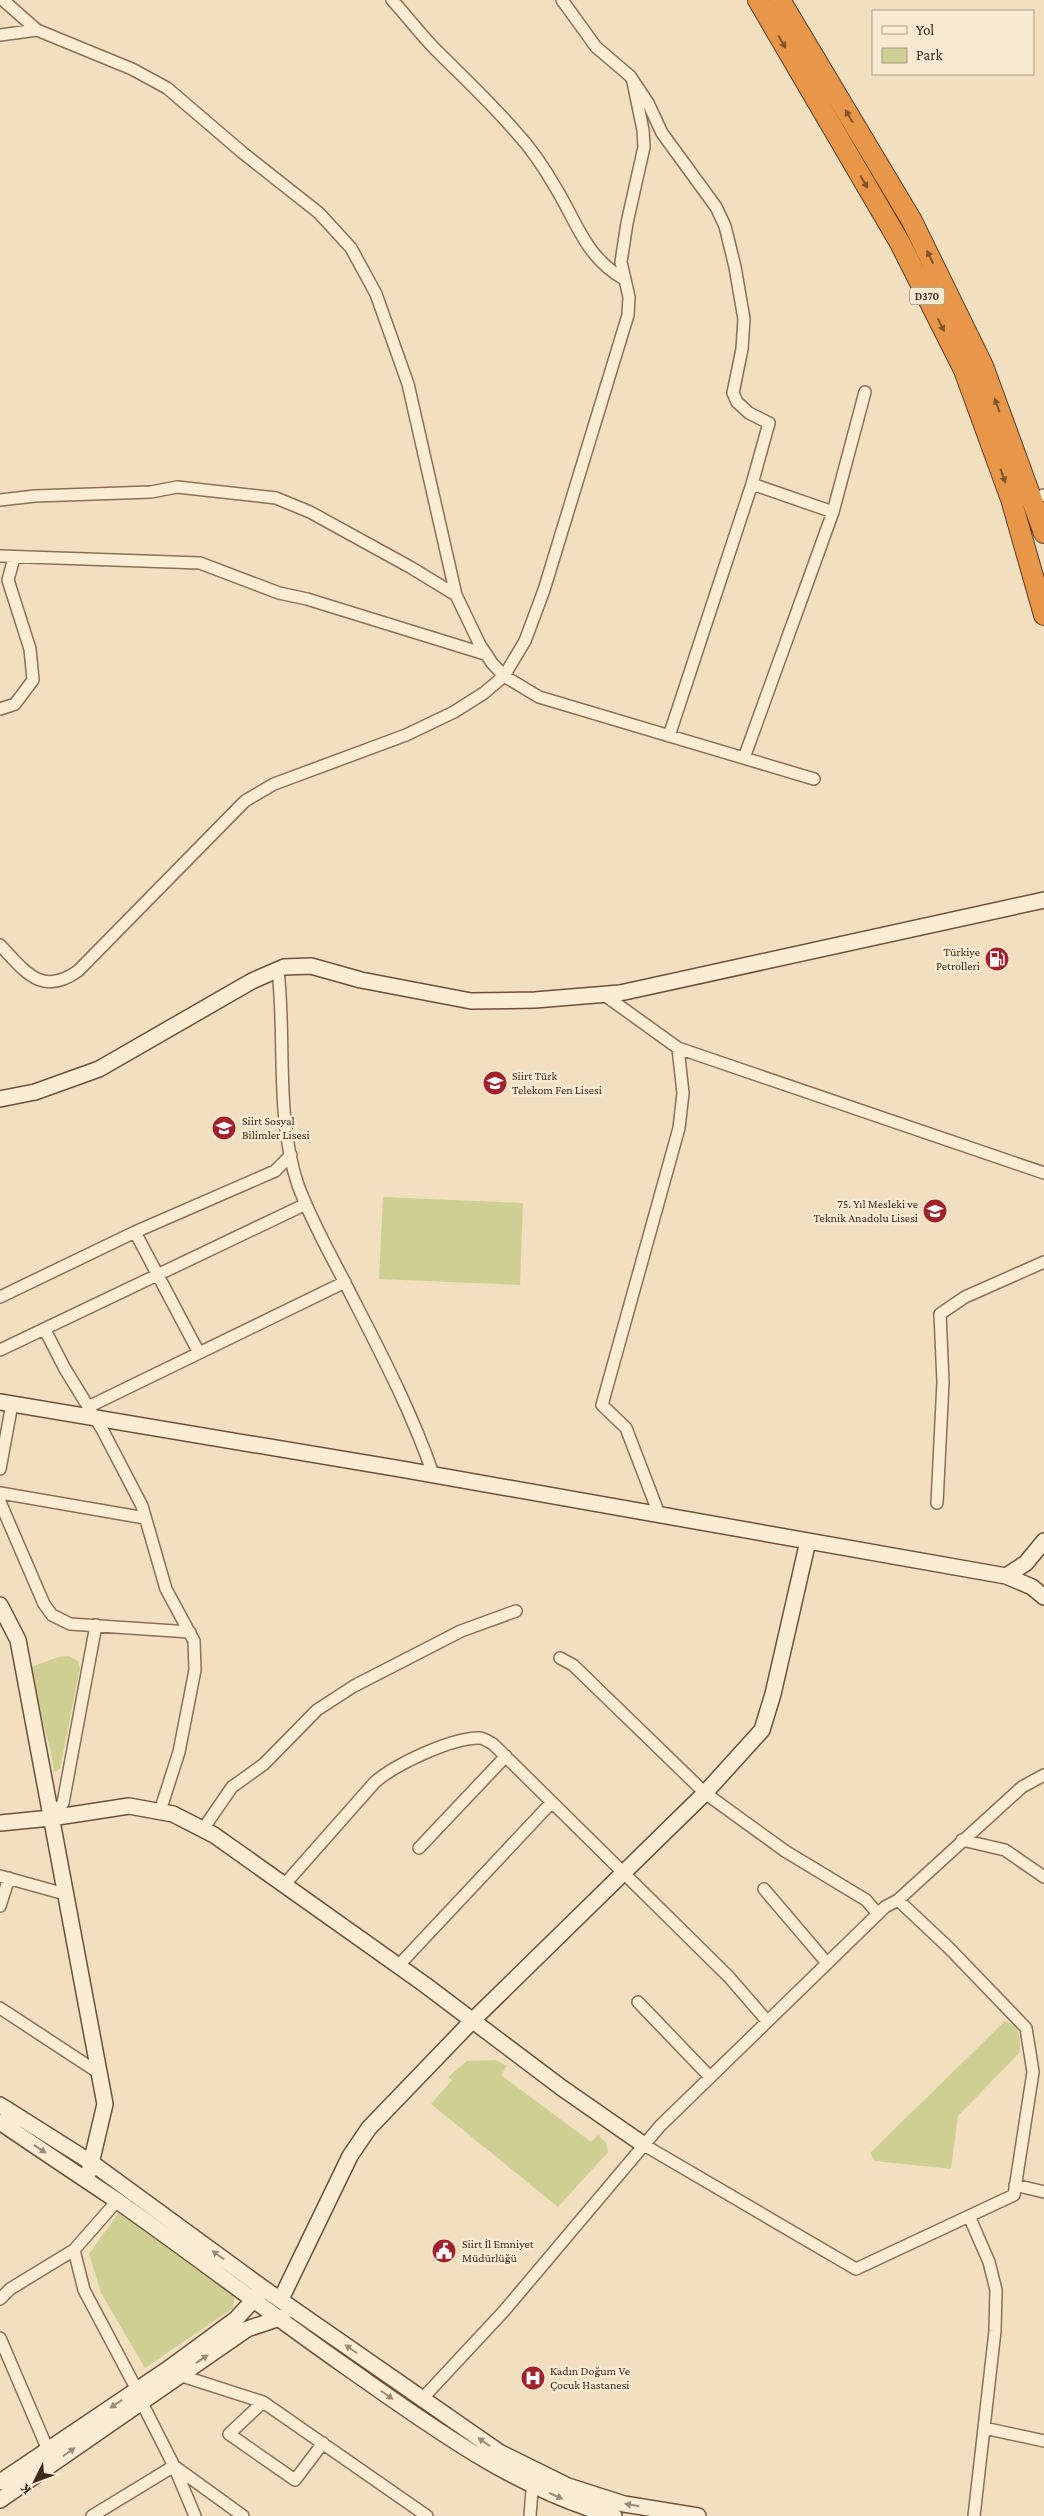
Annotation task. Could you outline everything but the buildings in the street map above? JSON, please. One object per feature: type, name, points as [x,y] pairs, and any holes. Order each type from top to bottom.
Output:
[{"type":"highway","name":"D370","points":[[758,0],[900,243],[964,370],[1011,499],[1044,614]]},
{"type":"highway","name":"D370","points":[[780,0],[912,222],[983,366],[1038,497],[1044,533]]},
{"type":"street","points":[[4,0],[37,30],[132,69],[167,88],[319,213],[350,248],[376,294],[408,384],[456,595],[485,654],[504,676],[539,697],[814,779]]},
{"type":"street","points":[[392,0],[435,48],[464,75],[515,130],[556,187],[584,242],[594,256],[611,272],[624,279]]},
{"type":"street","points":[[562,0],[596,47],[633,82],[648,104],[662,133],[716,207],[725,226],[742,296],[744,319],[742,348],[733,393],[737,402],[749,413],[769,423],[752,484],[668,736]]},
{"type":"street","points":[[0,35],[37,30]]},
{"type":"street","points":[[0,945],[31,978],[49,982],[64,981],[78,971],[251,797],[274,784],[406,735],[454,712],[484,693],[504,676],[525,641],[544,590],[628,315],[629,297],[621,262],[626,224],[644,147],[643,130],[633,82]]},
{"type":"street","points":[[744,758],[833,512],[865,392]]},
{"type":"street","points":[[752,484],[833,512]]},
{"type":"street","points":[[0,500],[35,496],[151,492],[177,487],[276,498],[310,512],[410,567],[456,595]]},
{"type":"street","points":[[0,556],[14,558],[200,563],[245,578],[278,593],[307,599],[485,654]]},
{"type":"street","points":[[0,709],[16,704],[33,680],[30,649],[8,580],[14,558]]},
{"type":"street","points":[[0,1099],[35,1092],[99,1069],[252,981],[284,967],[311,966],[361,980],[471,1001],[535,1000],[620,993],[1044,900]]},
{"type":"street","points":[[278,970],[284,1093],[291,1155],[298,1185],[344,1282],[418,1429],[433,1474]]},
{"type":"street","points":[[603,994],[678,1048],[1044,1173]]},
{"type":"street","points":[[659,1514],[626,1428],[602,1406],[679,1128],[683,1093],[678,1048]]},
{"type":"street","points":[[0,1297],[135,1232],[274,1171],[291,1155]]},
{"type":"street","points":[[0,1350],[159,1276],[306,1204]]},
{"type":"street","points":[[135,1232],[198,1352]]},
{"type":"street","points":[[937,1503],[944,1382],[940,1314],[964,1297],[1044,1262]]},
{"type":"street","points":[[91,1412],[198,1352],[344,1282]]},
{"type":"street","points":[[45,1330],[142,1506],[166,1589],[194,1641],[195,1670],[179,1752],[160,1811]]},
{"type":"street","points":[[0,1469],[6,1403],[91,1412],[1006,1576],[1032,1587],[1044,1597]]},
{"type":"street","points":[[0,1492],[145,1518]]},
{"type":"street","points":[[0,1502],[23,1559],[44,1604],[52,1615],[70,1624],[190,1632]]},
{"type":"street","points":[[281,2299],[350,2156],[369,2128],[472,2021],[624,1874],[704,1793],[762,1730],[773,1694],[808,1541]]},
{"type":"street","points":[[1006,1576],[1026,1563],[1044,1541]]},
{"type":"street","points":[[203,1829],[232,1787],[264,1764],[317,1710],[354,1686],[461,1631],[516,1611]]},
{"type":"street","points":[[2,1614],[18,1640],[105,2104],[92,2163],[86,2180]]},
{"type":"street","points":[[51,1818],[63,1802],[96,1625]]},
{"type":"street","points":[[560,1658],[573,1665],[704,1793],[785,1851],[866,1900],[878,1914]]},
{"type":"street","points":[[284,1885],[375,1782],[389,1770],[411,1759],[463,1740],[480,1738],[493,1744],[506,1756],[729,1977],[767,2021]]},
{"type":"street","points":[[419,1848],[506,1756]]},
{"type":"street","points":[[422,2398],[504,2311],[644,2145],[710,2077],[878,1914],[898,1900],[1022,1787],[1044,1775]]},
{"type":"street","points":[[398,1966],[552,1802]]},
{"type":"street","points":[[0,1823],[51,1818],[129,1806],[173,1814],[203,1829],[398,1966],[562,2088],[644,2145],[856,2269],[1014,2195],[1033,2072],[1026,2028],[949,1948],[898,1900]]},
{"type":"street","points":[[962,1840],[1005,1850],[1044,1877]]},
{"type":"street","points":[[0,1906],[4,1877],[65,1894]]},
{"type":"street","points":[[764,1889],[827,1963]]},
{"type":"street","points":[[638,2002],[710,2077]]},
{"type":"street","points":[[0,2008],[99,2073]]},
{"type":"street","points":[[0,2105],[92,2163],[264,2288],[499,2452],[568,2486],[624,2504],[698,2516]]},
{"type":"street","points":[[1,2124],[117,2201],[277,2319],[461,2444],[532,2486],[576,2505],[614,2516]]},
{"type":"street","points":[[1015,2185],[1044,2192]]},
{"type":"street","points":[[0,2299],[10,2289],[74,2250],[117,2201]]},
{"type":"street","points":[[969,2216],[989,2262],[996,2290],[995,2331],[974,2516]]},
{"type":"street","points":[[74,2250],[84,2290],[174,2466],[195,2516]]},
{"type":"street","points":[[0,2500],[139,2396],[236,2319],[264,2288]]},
{"type":"street","points":[[0,2482],[48,2450],[139,2396],[179,2375],[248,2329],[298,2312]]},
{"type":"street","points":[[0,2338],[48,2450]]},
{"type":"street","points":[[179,2375],[263,2402],[427,2516]]},
{"type":"street","points":[[263,2402],[229,2434],[295,2480],[322,2443]]},
{"type":"street","points":[[984,2428],[1044,2441]]},
{"type":"street","points":[[92,2516],[174,2466]]},
{"type":"street","points":[[174,2466],[243,2516]]},
{"type":"street","points":[[530,2516],[533,2469]]},
{"type":"green space","points":[[383,1197],[523,1203],[520,1285],[379,1279]]},
{"type":"green space","points":[[69,1656],[78,1661],[80,1668],[60,1769],[54,1772],[50,1748],[28,1668],[58,1657]]},
{"type":"green space","points":[[1005,2021],[1017,2029],[1020,2052],[958,2116],[951,2169],[875,2161],[870,2153]]},
{"type":"green space","points":[[496,2060],[507,2066],[501,2075],[591,2142],[598,2135],[606,2143],[608,2152],[558,2207],[431,2104],[452,2080],[448,2077],[467,2061]]},
{"type":"green space","points":[[120,2211],[235,2292],[233,2308],[145,2368],[101,2293],[89,2254]]},
{"type":"place","name":"Türkiye Petrolleri","points":[[997,959]]},
{"type":"place","name":"Siirt Türk Telekom Fen Lisesi","points":[[495,1083]]},
{"type":"place","name":"Siirt Sosyal Bilimler Lisesi","points":[[224,1128]]},
{"type":"place","name":"75. Yıl Mesleki ve Teknik Anadolu Lisesi","points":[[935,1211]]},
{"type":"place","name":"Siirt İl Emniyet Müdürlüğü","points":[[444,2251]]},
{"type":"place","name":"Kadın Doğum Ve Çocuk Hastanesi","points":[[533,2378]]}]
